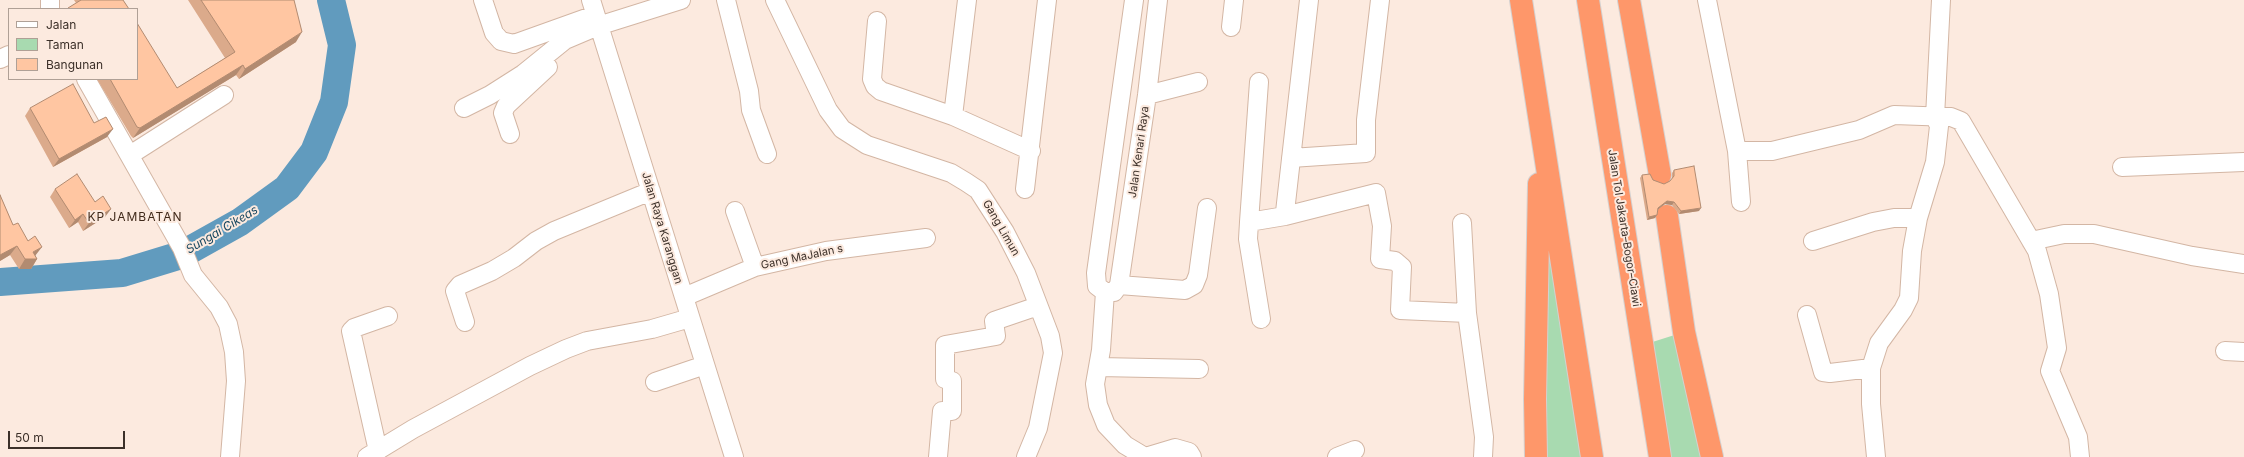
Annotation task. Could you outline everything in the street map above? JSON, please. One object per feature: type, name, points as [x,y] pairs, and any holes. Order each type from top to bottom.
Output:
[{"type":"highway","points":[[1521,0],[1592,457]]},
{"type":"highway","name":"Jalan Tol Jakarta–Bogor–Ciawi","points":[[1588,0],[1660,457]]},
{"type":"highway","points":[[1629,0],[1660,175]]},
{"type":"highway","points":[[1536,457],[1535,399],[1540,124]]},
{"type":"highway","points":[[1667,216],[1684,332],[1712,457]]},
{"type":"street","points":[[483,0],[494,33],[502,41],[514,44],[596,18],[681,0]]},
{"type":"street","points":[[726,0],[749,91],[751,110],[767,154]]},
{"type":"street","name":"Gang Limun","points":[[775,0],[828,110],[842,129],[867,145],[951,173],[978,190],[1005,232],[1026,273],[1050,336],[1053,353],[1038,428],[1026,457]]},
{"type":"street","points":[[952,116],[967,0]]},
{"type":"street","points":[[1025,189],[1031,151],[1047,0]]},
{"type":"street","points":[[1134,0],[1096,273],[1097,286],[1112,289],[1185,290],[1194,285],[1198,275],[1208,208]]},
{"type":"street","name":"Jalan Kenari Raya","points":[[1145,457],[1125,445],[1106,425],[1098,405],[1095,384],[1147,95],[1158,0]]},
{"type":"street","points":[[1231,27],[1234,0]]},
{"type":"street","points":[[1285,212],[1309,0]]},
{"type":"street","points":[[1291,158],[1366,153],[1366,120],[1380,0]]},
{"type":"street","points":[[1707,0],[1737,151],[1741,202]]},
{"type":"street","points":[[1876,457],[1871,404],[1871,368],[1879,343],[1903,310],[1909,298],[1912,251],[1918,218],[1935,162],[1939,126],[1935,117],[1941,0]]},
{"type":"street","points":[[464,108],[490,95],[523,74],[565,40],[596,18]]},
{"type":"street","points":[[510,134],[503,113],[506,106],[567,51],[596,18]]},
{"type":"street","name":"Jalan Raya Karanggan","points":[[596,18],[734,457]]},
{"type":"street","points":[[878,21],[872,79],[875,86],[881,91],[952,116],[1031,151]]},
{"type":"street","points":[[87,80],[182,248],[193,275],[219,307],[228,324],[234,352],[236,381],[230,457]]},
{"type":"street","points":[[1147,95],[1198,82]]},
{"type":"street","points":[[1259,82],[1248,239],[1261,319]]},
{"type":"street","points":[[130,155],[224,95]]},
{"type":"street","points":[[1737,151],[1772,151],[1859,130],[1894,115],[1956,118],[1966,126],[2032,241],[2042,267],[2057,348],[2050,371],[2078,437],[2080,457]]},
{"type":"street","points":[[2122,167],[2244,162]]},
{"type":"street","points":[[465,322],[455,291],[460,285],[497,268],[514,258],[536,241],[554,231],[651,191]]},
{"type":"street","points":[[1249,222],[1285,216],[1376,192],[1382,226],[1380,259],[1395,261],[1402,267],[1400,310],[1466,313]]},
{"type":"street","points":[[736,211],[755,267]]},
{"type":"street","points":[[1813,241],[1873,222],[1894,218],[1918,218]]},
{"type":"street","points":[[1462,223],[1466,313],[1484,437],[1483,457]]},
{"type":"street","points":[[2032,241],[2064,234],[2094,234],[2192,256],[2244,264]]},
{"type":"street","name":"Gang MaJalan s","points":[[684,297],[755,267],[826,251],[926,238]]},
{"type":"street","points":[[938,457],[942,411],[952,411],[952,381],[945,379],[945,345],[996,336],[994,321],[1038,306]]},
{"type":"street","points":[[1807,315],[1822,372],[1830,373],[1871,368]]},
{"type":"street","points":[[388,316],[354,328],[351,332],[372,454],[413,429],[530,366],[566,349],[587,341],[652,329],[690,318]]},
{"type":"street","points":[[2225,351],[2244,352]]},
{"type":"street","points":[[655,382],[705,365]]},
{"type":"street","points":[[1099,367],[1199,369]]},
{"type":"street","points":[[1145,457],[1175,448],[1189,452],[1192,457]]},
{"type":"street","points":[[1338,457],[1355,450]]},
{"type":"green space","points":[[1540,124],[1592,457],[1537,457]]},
{"type":"green space","points":[[1684,332],[1712,457],[1660,457],[1643,345]]},
{"type":"building","points":[[81,0],[123,0],[128,8],[68,8]]},
{"type":"building","points":[[201,0],[294,0],[302,32],[245,69],[243,65],[140,128],[137,127],[111,80],[138,80],[138,25],[177,88],[235,52]]},
{"type":"building","points":[[73,84],[94,123],[106,117],[113,129],[59,159],[30,108]]},
{"type":"building","points":[[1694,166],[1701,208],[1681,211],[1674,202],[1667,201],[1658,208],[1657,215],[1649,217],[1642,175],[1650,174],[1653,180],[1664,184],[1670,181],[1674,176],[1674,170]]},
{"type":"building","points":[[77,174],[95,202],[103,196],[111,209],[89,223],[83,214],[75,220],[55,189]]},
{"type":"building","points":[[0,195],[13,225],[18,223],[28,241],[35,236],[42,247],[33,252],[37,259],[25,259],[17,246],[0,255]]},
{"type":"waterway","name":"Sungai Cikeas","points":[[0,282],[122,273],[181,255],[240,222],[287,188],[314,152],[334,102],[342,45],[331,0]]},
{"type":"district","name":"KP JAMBATAN","points":[[135,217]]}]
